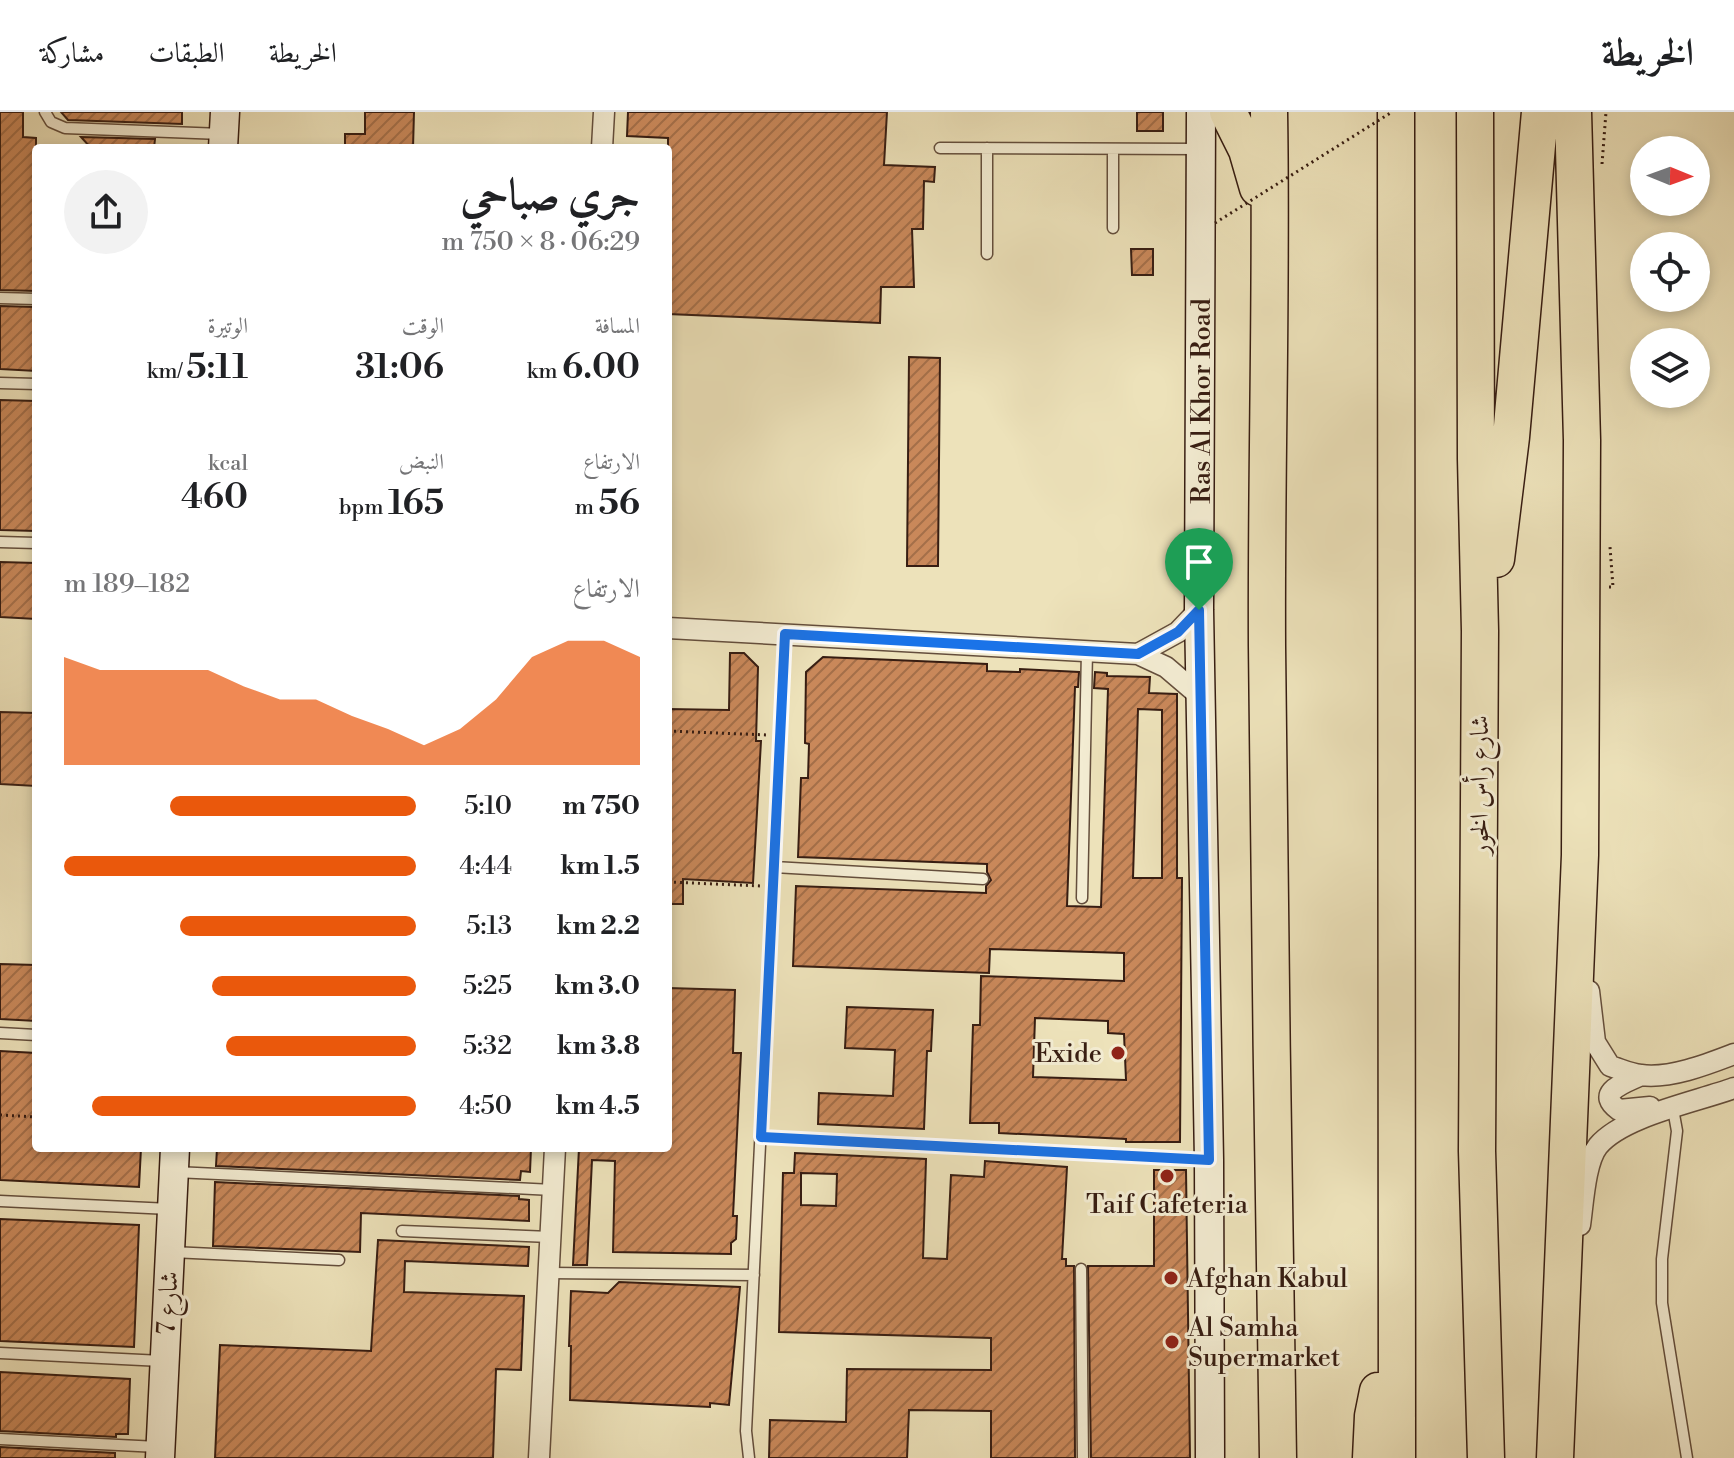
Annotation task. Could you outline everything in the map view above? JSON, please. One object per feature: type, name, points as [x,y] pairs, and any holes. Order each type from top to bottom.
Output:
[{"type":"highway","points":[[1228,112],[1256,174],[1271,252]]},
{"type":"highway","points":[[1269,112],[1271,252],[1267,648],[1277,1455]]},
{"type":"highway","points":[[1381,112],[1397,209]]},
{"type":"highway","points":[[1394,112],[1397,209],[1397,1458]]},
{"type":"highway","name":"شارع رأس الخور","points":[[1475,112],[1480,631],[1477,1151],[1486,1458]]},
{"type":"highway","points":[[1480,631],[1493,576],[1506,483],[1540,112]]},
{"type":"highway","points":[[1555,1458],[1580,855],[1582,440],[1573,112]]},
{"type":"highway","points":[[1371,1458],[1378,1391],[1397,1345]]},
{"type":"street","points":[[602,144],[604,112]]},
{"type":"street","name":"Ras Al Khor Road","points":[[1201,112],[1199,610],[1209,1160],[1210,1458]]},
{"type":"street","points":[[1138,654],[1178,632],[1199,610]]},
{"type":"street","points":[[672,628],[1138,654],[1178,675],[1200,696]]},
{"type":"street","points":[[1580,855],[1590,1007],[1595,1042],[1610,1066],[1641,1075],[1665,1074],[1734,1054]]},
{"type":"street","points":[[1641,1075],[1615,1087],[1610,1097],[1614,1107],[1625,1110],[1652,1107],[1673,1109]]},
{"type":"street","points":[[1560,1371],[1586,1183],[1596,1148],[1622,1125],[1734,1088]]},
{"type":"street","points":[[539,1458],[555,1152]]},
{"type":"street","name":"شارع 7","points":[[160,1452],[174,1160]]},
{"type":"lane","points":[[45,112],[51,122],[65,128],[224,131]]},
{"type":"lane","points":[[940,148],[1201,149]]},
{"type":"lane","points":[[987,148],[987,254]]},
{"type":"lane","points":[[1113,149],[1113,228]]},
{"type":"lane","points":[[0,298],[32,299]]},
{"type":"lane","points":[[0,383],[32,384]]},
{"type":"lane","points":[[0,542],[32,543]]},
{"type":"lane","points":[[751,1458],[746,1431],[785,634]]},
{"type":"lane","points":[[1082,898],[1087,651]]},
{"type":"lane","points":[[774,867],[983,879]]},
{"type":"lane","points":[[0,1033],[32,1035]]},
{"type":"lane","points":[[1673,1109],[1677,1131],[1662,1259],[1662,1303],[1687,1458]]},
{"type":"lane","points":[[761,1137],[1209,1160]]},
{"type":"lane","points":[[174,1160],[553,1190]]},
{"type":"lane","points":[[0,1201],[172,1209]]},
{"type":"lane","points":[[402,1231],[550,1237]]},
{"type":"lane","points":[[170,1252],[339,1260]]},
{"type":"lane","points":[[1081,1269],[1083,1458]]},
{"type":"lane","points":[[549,1273],[754,1275]]},
{"type":"lane","points":[[0,1353],[164,1361]]},
{"type":"lane","points":[[0,1439],[160,1452]]},
{"type":"path","points":[[1215,223],[1394,112]]},
{"type":"path","points":[[672,731],[780,736]]},
{"type":"path","points":[[672,882],[773,886]]},
{"type":"path","points":[[0,1115],[32,1117]]},
{"type":"building","points":[[0,112],[23,112],[23,137],[36,138],[36,144],[32,144],[32,291],[0,290]]},
{"type":"building","points":[[61,112],[182,112],[182,124],[68,120]]},
{"type":"building","points":[[365,112],[414,112],[413,144],[345,144],[345,134],[365,134]]},
{"type":"building","points":[[628,112],[887,112],[884,165],[935,167],[934,182],[924,181],[923,229],[912,229],[914,287],[881,287],[880,323],[672,314],[672,144],[668,144],[668,138],[627,136]]},
{"type":"building","points":[[1137,112],[1163,112],[1163,131],[1137,131]]},
{"type":"building","points":[[81,137],[155,139],[154,144],[87,144]]},
{"type":"building","points":[[1131,249],[1153,249],[1153,275],[1132,275]]},
{"type":"building","points":[[0,306],[32,307],[32,371],[0,369]]},
{"type":"building","points":[[909,357],[940,358],[938,566],[907,566]]},
{"type":"building","points":[[0,400],[32,401],[32,531],[0,530]]},
{"type":"building","points":[[0,562],[32,563],[32,619],[0,617]]},
{"type":"building","points":[[730,653],[744,653],[758,667],[756,741],[761,741],[753,883],[683,879],[683,904],[672,904],[672,709],[729,710]]},
{"type":"building","points":[[823,657],[987,664],[987,671],[1079,672],[1078,687],[1075,687],[1067,906],[1101,907],[1108,689],[1094,688],[1095,672],[1107,673],[1107,676],[1150,677],[1149,693],[1177,694],[1177,878],[1182,878],[1180,1142],[1126,1142],[1126,1139],[999,1133],[999,1123],[970,1123],[973,1025],[980,1025],[981,976],[1124,981],[1124,953],[990,949],[989,973],[793,966],[796,886],[986,893],[986,886],[991,880],[987,864],[798,857],[801,778],[808,778],[806,672]],"holes":[[[1138,709],[1162,710],[1162,878],[1133,878]],[[1035,1018],[1108,1021],[1108,1033],[1124,1034],[1126,1080],[1033,1077]]]},
{"type":"building","points":[[0,712],[32,713],[32,786],[0,784]]},
{"type":"building","points":[[0,964],[32,965],[32,1021],[0,1019]]},
{"type":"building","points":[[672,988],[735,990],[733,1053],[741,1053],[733,1216],[737,1216],[736,1239],[731,1243],[731,1254],[613,1252],[615,1161],[592,1160],[587,1265],[573,1265],[579,1152],[672,1152]]},
{"type":"building","points":[[847,1007],[933,1010],[931,1051],[927,1051],[924,1129],[818,1124],[819,1093],[893,1096],[895,1050],[845,1048]]},
{"type":"building","points":[[0,1051],[32,1053],[32,1152],[141,1152],[139,1187],[0,1180]]},
{"type":"building","points":[[217,1152],[531,1152],[530,1172],[521,1171],[520,1180],[216,1166]]},
{"type":"building","points":[[795,1153],[926,1159],[923,1258],[947,1259],[951,1175],[984,1177],[985,1161],[1067,1167],[1062,1259],[1066,1259],[1066,1266],[1074,1266],[1075,1458],[991,1458],[991,1411],[909,1410],[907,1458],[769,1458],[770,1420],[846,1422],[847,1369],[991,1370],[991,1338],[779,1332],[783,1173],[794,1173]],"holes":[[[801,1173],[837,1174],[836,1206],[801,1205]]]},
{"type":"building","points":[[1154,1170],[1186,1170],[1190,1458],[1091,1458],[1088,1266],[1154,1266]]},
{"type":"building","points":[[215,1182],[519,1196],[519,1199],[529,1200],[529,1221],[361,1213],[360,1252],[213,1246]]},
{"type":"building","points":[[0,1219],[139,1225],[134,1347],[0,1341]]},
{"type":"building","points":[[378,1240],[529,1247],[528,1266],[405,1261],[404,1292],[524,1296],[521,1370],[496,1369],[493,1458],[215,1458],[220,1345],[371,1351]]},
{"type":"building","points":[[619,1282],[740,1287],[729,1405],[710,1403],[710,1407],[570,1400],[571,1291],[608,1293]]},
{"type":"building","points":[[0,1372],[130,1379],[128,1434],[116,1434],[116,1437],[0,1431]]},
{"type":"building","points":[[0,1447],[115,1453],[115,1458],[0,1458]]},
{"type":"place","name":"Exide","points":[[1118,1053]]},
{"type":"place","name":"Taif Cafeteria","points":[[1167,1176]]},
{"type":"place","name":"Afghan Kabul","points":[[1171,1278]]},
{"type":"place","name":"Al Samha Supermarket","points":[[1172,1342]]},
{"type":"route","points":[[1199,610],[1209,1160],[761,1137],[785,634],[1138,654],[1178,632],[1199,610]]}]
